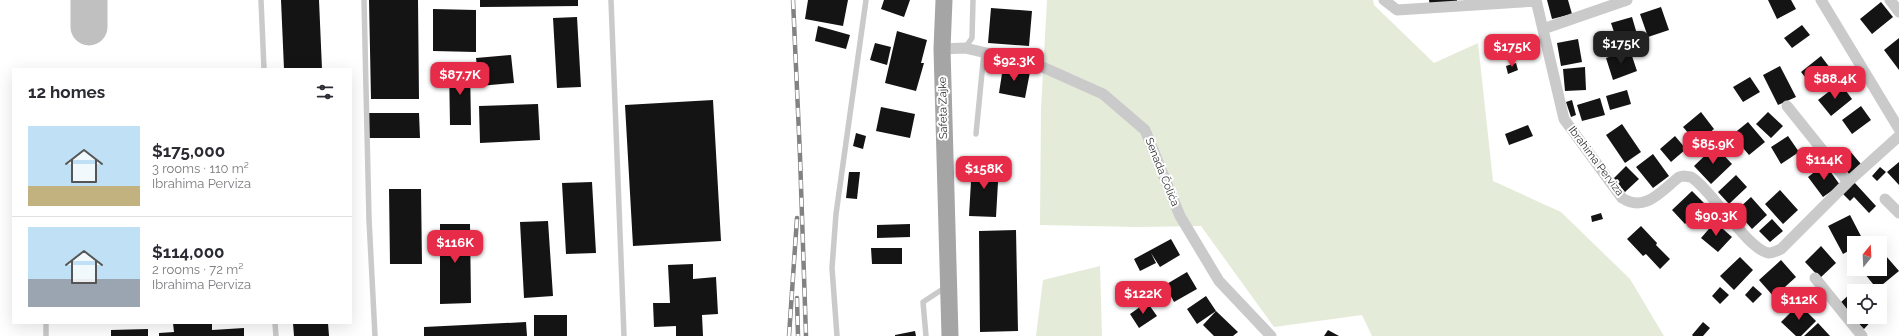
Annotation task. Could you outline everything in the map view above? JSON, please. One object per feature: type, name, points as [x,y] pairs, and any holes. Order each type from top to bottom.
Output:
[{"type":"main road","name":"Safeta Zajke","points":[[944,0],[942,49],[950,336]]},
{"type":"street","name":"Ibrahima Perviza","points":[[1384,0],[1397,10],[1536,1],[1564,119],[1622,198],[1634,204],[1642,204],[1650,200],[1679,177],[1691,177],[1754,244],[1769,253],[1781,249],[1848,182],[1899,136]]},
{"type":"street","points":[[1543,29],[1627,0]]},
{"type":"street","points":[[1821,0],[1899,129]]},
{"type":"street","points":[[1890,0],[1899,12]]},
{"type":"street","name":"Senada Čolića","points":[[942,49],[965,48],[1038,65],[1103,94],[1145,130],[1180,216],[1219,281],[1271,336]]},
{"type":"street","points":[[1787,106],[1848,182]]},
{"type":"street","points":[[1885,199],[1899,213]]},
{"type":"street","points":[[1815,278],[1862,336]]},
{"type":"lane","points":[[261,0],[264,68]]},
{"type":"lane","points":[[364,0],[369,219],[375,336]]},
{"type":"lane","points":[[610,0],[624,336]]},
{"type":"lane","points":[[837,336],[832,268],[836,214],[866,0]]},
{"type":"lane","points":[[965,48],[972,38],[973,0]]},
{"type":"lane","points":[[976,134],[984,52]]},
{"type":"lane","points":[[926,336],[924,302],[948,286]]},
{"type":"lane","points":[[46,324],[46,336]]},
{"type":"lane","points":[[275,324],[276,336]]},
{"type":"green space","points":[[1047,0],[1373,0],[1374,5],[1434,63],[1478,43],[1493,181],[1561,212],[1630,279],[1664,336],[1372,336],[1362,315],[1274,327],[1201,226],[1138,227],[1040,225],[1041,109]]},
{"type":"green space","points":[[1100,266],[1102,336],[1036,336],[1043,280]]},
{"type":"building","points":[[281,0],[319,0],[322,68],[284,68]]},
{"type":"building","points":[[369,0],[418,0],[419,99],[371,99]]},
{"type":"building","points":[[480,0],[578,0],[578,6],[480,7]]},
{"type":"building","points":[[808,0],[848,0],[843,26],[805,19]]},
{"type":"building","points":[[884,0],[910,0],[904,17],[881,9]]},
{"type":"building","points":[[1429,0],[1457,0],[1457,4],[1430,7]]},
{"type":"building","points":[[1547,0],[1568,0],[1572,14],[1552,19]]},
{"type":"building","points":[[1768,0],[1791,0],[1796,9],[1777,19]]},
{"type":"building","points":[[1881,2],[1893,17],[1872,34],[1860,19]]},
{"type":"building","points":[[1661,7],[1669,30],[1648,37],[1640,14]]},
{"type":"building","points":[[991,8],[1032,11],[1029,46],[988,43]]},
{"type":"building","points":[[433,9],[476,10],[476,52],[433,51]]},
{"type":"building","points":[[577,17],[581,87],[557,88],[553,18]]},
{"type":"building","points":[[1632,17],[1639,41],[1619,47],[1611,23]]},
{"type":"building","points":[[1802,25],[1810,35],[1792,48],[1784,38]]},
{"type":"building","points":[[818,26],[850,35],[846,49],[815,41]]},
{"type":"building","points":[[897,31],[927,40],[921,63],[924,63],[916,91],[885,83]]},
{"type":"building","points":[[1899,38],[1899,70],[1884,50]]},
{"type":"building","points":[[1578,39],[1582,62],[1561,66],[1557,43]]},
{"type":"building","points":[[875,43],[891,47],[887,65],[870,60]]},
{"type":"building","points":[[1630,50],[1637,71],[1613,80],[1606,58]]},
{"type":"building","points":[[511,55],[514,83],[479,86],[476,58]]},
{"type":"building","points":[[1821,56],[1833,72],[1813,87],[1801,72]]},
{"type":"building","points":[[1516,63],[1518,70],[1508,74],[1506,66]]},
{"type":"building","points":[[449,66],[470,66],[471,125],[450,125]]},
{"type":"building","points":[[1780,66],[1796,97],[1778,105],[1763,75]]},
{"type":"building","points":[[1003,67],[1030,72],[1025,98],[999,93]]},
{"type":"building","points":[[1585,67],[1586,90],[1565,91],[1563,69]]},
{"type":"building","points":[[1750,77],[1760,92],[1743,102],[1733,87]]},
{"type":"building","points":[[1840,83],[1852,99],[1831,116],[1818,100]]},
{"type":"building","points":[[1627,90],[1631,104],[1610,110],[1606,96]]},
{"type":"building","points":[[1600,98],[1605,115],[1582,121],[1577,105]]},
{"type":"building","points":[[713,100],[721,241],[633,246],[625,105]]},
{"type":"building","points":[[1572,100],[1576,115],[1571,117],[1566,102]]},
{"type":"building","points":[[538,104],[540,140],[480,143],[479,106]]},
{"type":"building","points":[[1861,106],[1871,120],[1852,134],[1842,120]]},
{"type":"building","points":[[881,107],[915,114],[910,138],[876,131]]},
{"type":"building","points":[[1701,112],[1714,129],[1697,143],[1683,127]]},
{"type":"building","points":[[1768,112],[1783,126],[1771,138],[1756,124]]},
{"type":"building","points":[[369,113],[419,113],[420,138],[369,138]]},
{"type":"building","points":[[1748,122],[1765,142],[1749,155],[1732,135]]},
{"type":"building","points":[[1622,124],[1641,152],[1625,163],[1606,135]]},
{"type":"building","points":[[1528,125],[1533,136],[1509,145],[1505,134]]},
{"type":"building","points":[[856,133],[866,136],[863,149],[853,146]]},
{"type":"building","points":[[1675,136],[1686,149],[1671,162],[1660,149]]},
{"type":"building","points":[[1788,136],[1799,152],[1781,164],[1771,147]]},
{"type":"building","points":[[1715,146],[1732,164],[1711,184],[1694,166]]},
{"type":"building","points":[[1849,150],[1861,164],[1849,174],[1837,160]]},
{"type":"building","points":[[1653,154],[1669,176],[1653,188],[1636,167]]},
{"type":"building","points":[[1899,162],[1899,185],[1887,172]]},
{"type":"building","points":[[972,164],[999,165],[996,217],[969,216]]},
{"type":"building","points":[[1825,164],[1840,185],[1823,197],[1808,177]]},
{"type":"building","points":[[1626,166],[1639,179],[1625,192],[1613,179]]},
{"type":"building","points":[[1880,167],[1886,172],[1877,181],[1872,176]]},
{"type":"building","points":[[849,172],[860,172],[857,199],[846,198]]},
{"type":"building","points":[[1736,175],[1747,187],[1729,204],[1718,192]]},
{"type":"building","points":[[592,182],[596,253],[566,254],[562,183]]},
{"type":"building","points":[[1854,182],[1876,206],[1869,213],[1854,197],[1850,201],[1842,193]]},
{"type":"building","points":[[389,189],[421,189],[422,264],[390,264]]},
{"type":"building","points":[[1780,190],[1798,210],[1783,224],[1765,204]]},
{"type":"building","points":[[1692,191],[1705,204],[1685,224],[1672,210]]},
{"type":"building","points":[[1751,197],[1767,215],[1752,229],[1736,211]]},
{"type":"building","points":[[1601,213],[1603,219],[1592,222],[1591,216]]},
{"type":"building","points":[[1850,215],[1861,236],[1847,236],[1847,252],[1843,254],[1828,226]]},
{"type":"building","points":[[1772,219],[1783,231],[1770,242],[1759,231]]},
{"type":"building","points":[[548,221],[553,296],[524,298],[520,222]]},
{"type":"building","points":[[1715,222],[1732,237],[1718,252],[1701,238]]},
{"type":"building","points":[[440,224],[470,224],[471,303],[440,304]]},
{"type":"building","points":[[910,224],[910,237],[877,238],[877,225]]},
{"type":"building","points":[[1641,226],[1657,243],[1656,245],[1670,259],[1660,269],[1646,254],[1643,256],[1627,239]]},
{"type":"building","points":[[1016,230],[1018,331],[980,332],[979,231]]},
{"type":"building","points":[[1171,239],[1180,255],[1160,267],[1151,253],[1156,263],[1140,271],[1134,259]]},
{"type":"building","points":[[1821,246],[1836,263],[1820,278],[1805,262]]},
{"type":"building","points":[[871,248],[902,248],[902,264],[872,264]]},
{"type":"building","points":[[1740,257],[1753,270],[1734,290],[1720,276]]},
{"type":"building","points":[[1887,257],[1899,271],[1883,284],[1873,284],[1867,276],[1887,276]]},
{"type":"building","points":[[1781,260],[1796,277],[1774,297],[1759,280]]},
{"type":"building","points":[[693,264],[693,279],[716,277],[718,314],[702,315],[703,336],[676,336],[676,326],[654,327],[653,303],[670,303],[668,265]]},
{"type":"building","points":[[1187,272],[1197,289],[1174,302],[1165,285]]},
{"type":"building","points":[[1753,286],[1762,294],[1753,303],[1745,295]]},
{"type":"building","points":[[1720,287],[1729,295],[1720,304],[1712,296]]},
{"type":"building","points":[[1206,296],[1216,311],[1197,324],[1187,309]]},
{"type":"building","points":[[1847,297],[1847,312],[1839,304]]},
{"type":"building","points":[[1147,302],[1157,316],[1139,328],[1130,314]]},
{"type":"building","points":[[1799,304],[1816,321],[1801,336],[1796,336],[1781,322]]},
{"type":"building","points":[[1216,311],[1238,332],[1233,336],[1214,336],[1203,325]]},
{"type":"building","points":[[534,315],[567,315],[567,336],[534,336]]},
{"type":"building","points":[[526,322],[527,336],[424,336],[424,327]]},
{"type":"building","points":[[1703,322],[1710,328],[1703,336],[1693,336],[1692,335]]},
{"type":"building","points":[[1818,323],[1830,336],[1804,336]]},
{"type":"building","points":[[173,324],[212,324],[212,330],[244,328],[244,336],[159,336],[159,333],[174,332]]},
{"type":"building","points":[[293,324],[328,324],[329,336],[294,336]]},
{"type":"building","points":[[1859,324],[1869,324],[1864,329]]},
{"type":"building","points":[[148,329],[148,336],[111,336],[111,330]]},
{"type":"building","points":[[1328,330],[1339,336],[1324,336]]},
{"type":"building","points":[[915,331],[916,336],[895,336],[895,335]]},
{"type":"taxiway","points":[[89,0],[89,27]]},
{"type":"railway","points":[[793,0],[806,336]]},
{"type":"railway","points":[[789,336],[797,218]]},
{"type":"railway","points":[[797,298],[798,336]]}]
